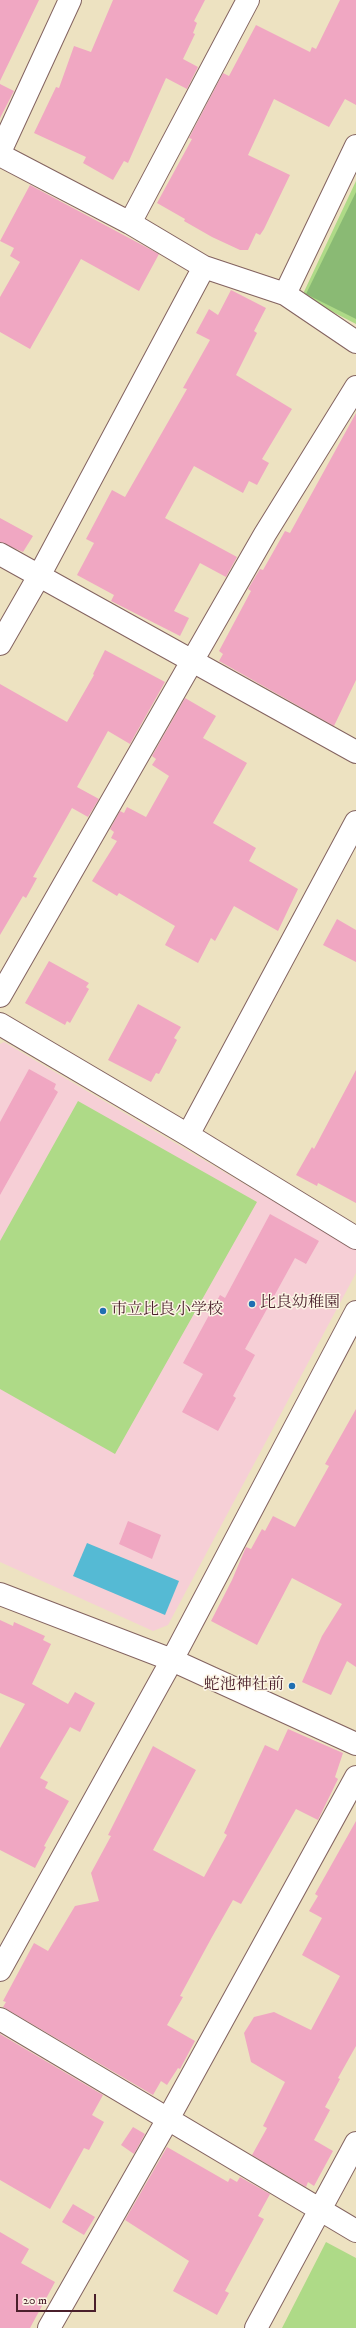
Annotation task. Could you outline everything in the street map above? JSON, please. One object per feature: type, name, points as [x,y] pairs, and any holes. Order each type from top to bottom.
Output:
[{"type":"street","points":[[0,152],[70,0]]},
{"type":"street","points":[[130,223],[248,0]]},
{"type":"street","points":[[285,294],[356,146]]},
{"type":"street","points":[[0,155],[130,223],[204,267],[285,294],[356,342]]},
{"type":"street","points":[[0,644],[39,576],[204,267]]},
{"type":"street","points":[[0,996],[265,534],[356,388]]},
{"type":"street","points":[[0,554],[356,752]]},
{"type":"street","points":[[188,1135],[356,822]]},
{"type":"street","points":[[0,1024],[188,1135],[356,1238]]},
{"type":"street","points":[[0,1970],[172,1660],[356,1312]]},
{"type":"street","points":[[0,1594],[172,1660],[356,1744]]},
{"type":"street","points":[[49,2328],[168,2119],[356,1777]]},
{"type":"street","points":[[0,2019],[356,2231]]},
{"type":"street","points":[[256,2328],[356,2143]]},
{"type":"shaded area","name":"市立比良小学校","points":[[4,1042],[356,1250],[356,1273],[168,1625],[153,1631],[0,1562],[0,1044]]},
{"type":"green space","points":[[356,181],[356,324],[302,296]]},
{"type":"green space","points":[[356,192],[356,319],[306,294]]},
{"type":"green space","points":[[78,1101],[257,1202],[115,1454],[0,1389],[0,1241]]},
{"type":"green space","points":[[326,2242],[356,2258],[356,2328],[282,2328]]},
{"type":"water","points":[[87,1543],[179,1581],[165,1615],[73,1576]]},
{"type":"building","points":[[0,0],[39,0],[0,81]]},
{"type":"building","points":[[113,0],[205,0],[194,21],[197,23],[193,33],[195,34],[183,59],[198,67],[187,89],[166,78],[128,163],[124,161],[113,180],[83,163],[86,157],[34,133],[56,87],[59,88],[74,46],[91,52]]},
{"type":"building","points":[[340,0],[356,0],[356,105],[345,99],[329,127],[274,99],[248,155],[290,175],[264,229],[260,235],[256,233],[248,250],[240,250],[212,237],[157,203],[192,139],[189,138],[223,73],[229,76],[256,25],[310,52],[312,47],[316,49]]},
{"type":"building","points":[[0,84],[14,91],[0,118]]},
{"type":"building","points":[[30,185],[159,254],[139,291],[81,259],[30,349],[0,332],[0,297],[20,262],[10,256],[14,248],[0,241]]},
{"type":"building","points":[[231,290],[266,308],[254,331],[257,333],[236,375],[292,409],[262,459],[269,463],[257,485],[249,481],[243,493],[194,466],[165,518],[237,557],[226,577],[200,563],[174,611],[189,618],[180,636],[111,601],[114,595],[77,575],[94,543],[86,539],[112,490],[125,497],[187,389],[183,388],[210,340],[196,333],[209,309],[218,315]]},
{"type":"building","points":[[356,413],[356,680],[334,726],[219,661],[223,654],[219,651],[251,591],[248,589],[260,569],[263,570],[285,531],[290,533]]},
{"type":"building","points":[[0,518],[33,536],[23,552],[0,542]]},
{"type":"building","points":[[105,650],[165,682],[130,744],[108,731],[77,787],[99,799],[88,817],[72,808],[33,877],[37,878],[26,898],[23,896],[0,935],[0,684],[67,722],[94,675],[93,674]]},
{"type":"building","points":[[185,698],[216,716],[203,738],[247,763],[213,823],[256,848],[249,861],[298,889],[278,931],[234,906],[215,941],[211,938],[198,963],[165,945],[175,926],[119,893],[117,896],[92,881],[117,841],[111,838],[114,832],[110,829],[120,811],[124,813],[127,807],[146,817],[169,776],[152,765],[156,759],[152,756]]},
{"type":"building","points":[[337,919],[356,930],[356,962],[323,945]]},
{"type":"building","points":[[49,961],[89,983],[86,987],[89,989],[70,1023],[67,1021],[65,1025],[25,1003]]},
{"type":"building","points":[[138,1004],[181,1027],[174,1038],[177,1040],[159,1074],[156,1073],[151,1082],[108,1060]]},
{"type":"building","points":[[29,1069],[56,1084],[54,1089],[58,1092],[0,1195],[0,1122]]},
{"type":"building","points":[[356,1070],[356,1203],[318,1183],[317,1186],[296,1175],[312,1147],[314,1149]]},
{"type":"building","points":[[270,1214],[319,1241],[306,1264],[295,1258],[245,1349],[255,1355],[233,1396],[236,1398],[218,1431],[182,1412],[203,1374],[183,1363],[220,1295],[225,1298]]},
{"type":"building","points":[[356,1409],[356,1667],[347,1661],[331,1695],[302,1682],[322,1636],[342,1604],[292,1578],[257,1645],[211,1621],[232,1580],[246,1547],[251,1549],[262,1529],[265,1531],[273,1516],[295,1527],[329,1466],[325,1464]]},
{"type":"building","points":[[128,1521],[161,1535],[152,1559],[119,1544]]},
{"type":"building","points":[[0,1620],[13,1626],[14,1622],[45,1636],[43,1640],[51,1644],[32,1684],[68,1704],[75,1692],[95,1703],[80,1732],[70,1727],[40,1778],[48,1782],[45,1788],[69,1801],[44,1846],[46,1847],[35,1868],[0,1850],[0,1748],[25,1704],[0,1693]]},
{"type":"building","points":[[288,1729],[343,1753],[335,1777],[338,1779],[318,1820],[296,1809],[241,1904],[233,1900],[212,1937],[180,1996],[183,1997],[167,2025],[195,2041],[180,2069],[178,2068],[167,2085],[161,2081],[153,2095],[3,2007],[6,2002],[3,2001],[34,1943],[48,1951],[75,1906],[99,1901],[91,1873],[111,1836],[108,1835],[153,1746],[196,1770],[153,1850],[204,1877],[227,1835],[224,1833],[265,1745],[278,1751]]},
{"type":"building","points":[[356,1821],[356,2046],[338,2078],[340,2079],[325,2107],[330,2110],[314,2140],[333,2151],[314,2186],[308,2182],[306,2187],[252,2155],[267,2128],[263,2126],[285,2082],[251,2062],[244,2033],[254,2017],[274,2012],[311,2030],[340,1976],[302,1955],[322,1918],[309,1911],[318,1896],[315,1894]]},
{"type":"building","points":[[0,2034],[103,2095],[92,2115],[104,2122],[89,2150],[84,2148],[50,2209],[0,2180]]},
{"type":"building","points":[[133,2127],[145,2134],[134,2154],[121,2145]]},
{"type":"building","points":[[167,2147],[228,2182],[230,2178],[237,2182],[240,2177],[270,2194],[258,2216],[264,2219],[225,2291],[229,2293],[217,2315],[173,2291],[189,2261],[125,2220]]},
{"type":"building","points":[[73,2204],[95,2217],[84,2235],[62,2222]]},
{"type":"building","points":[[0,2232],[29,2249],[21,2263],[55,2282],[30,2328],[0,2328]]},
{"type":"place","name":"比良幼稚園","points":[[252,1304]]},
{"type":"place","name":"市立比良小学校","points":[[103,1311]]},
{"type":"place","name":"蛇池神社前","points":[[292,1686]]}]
